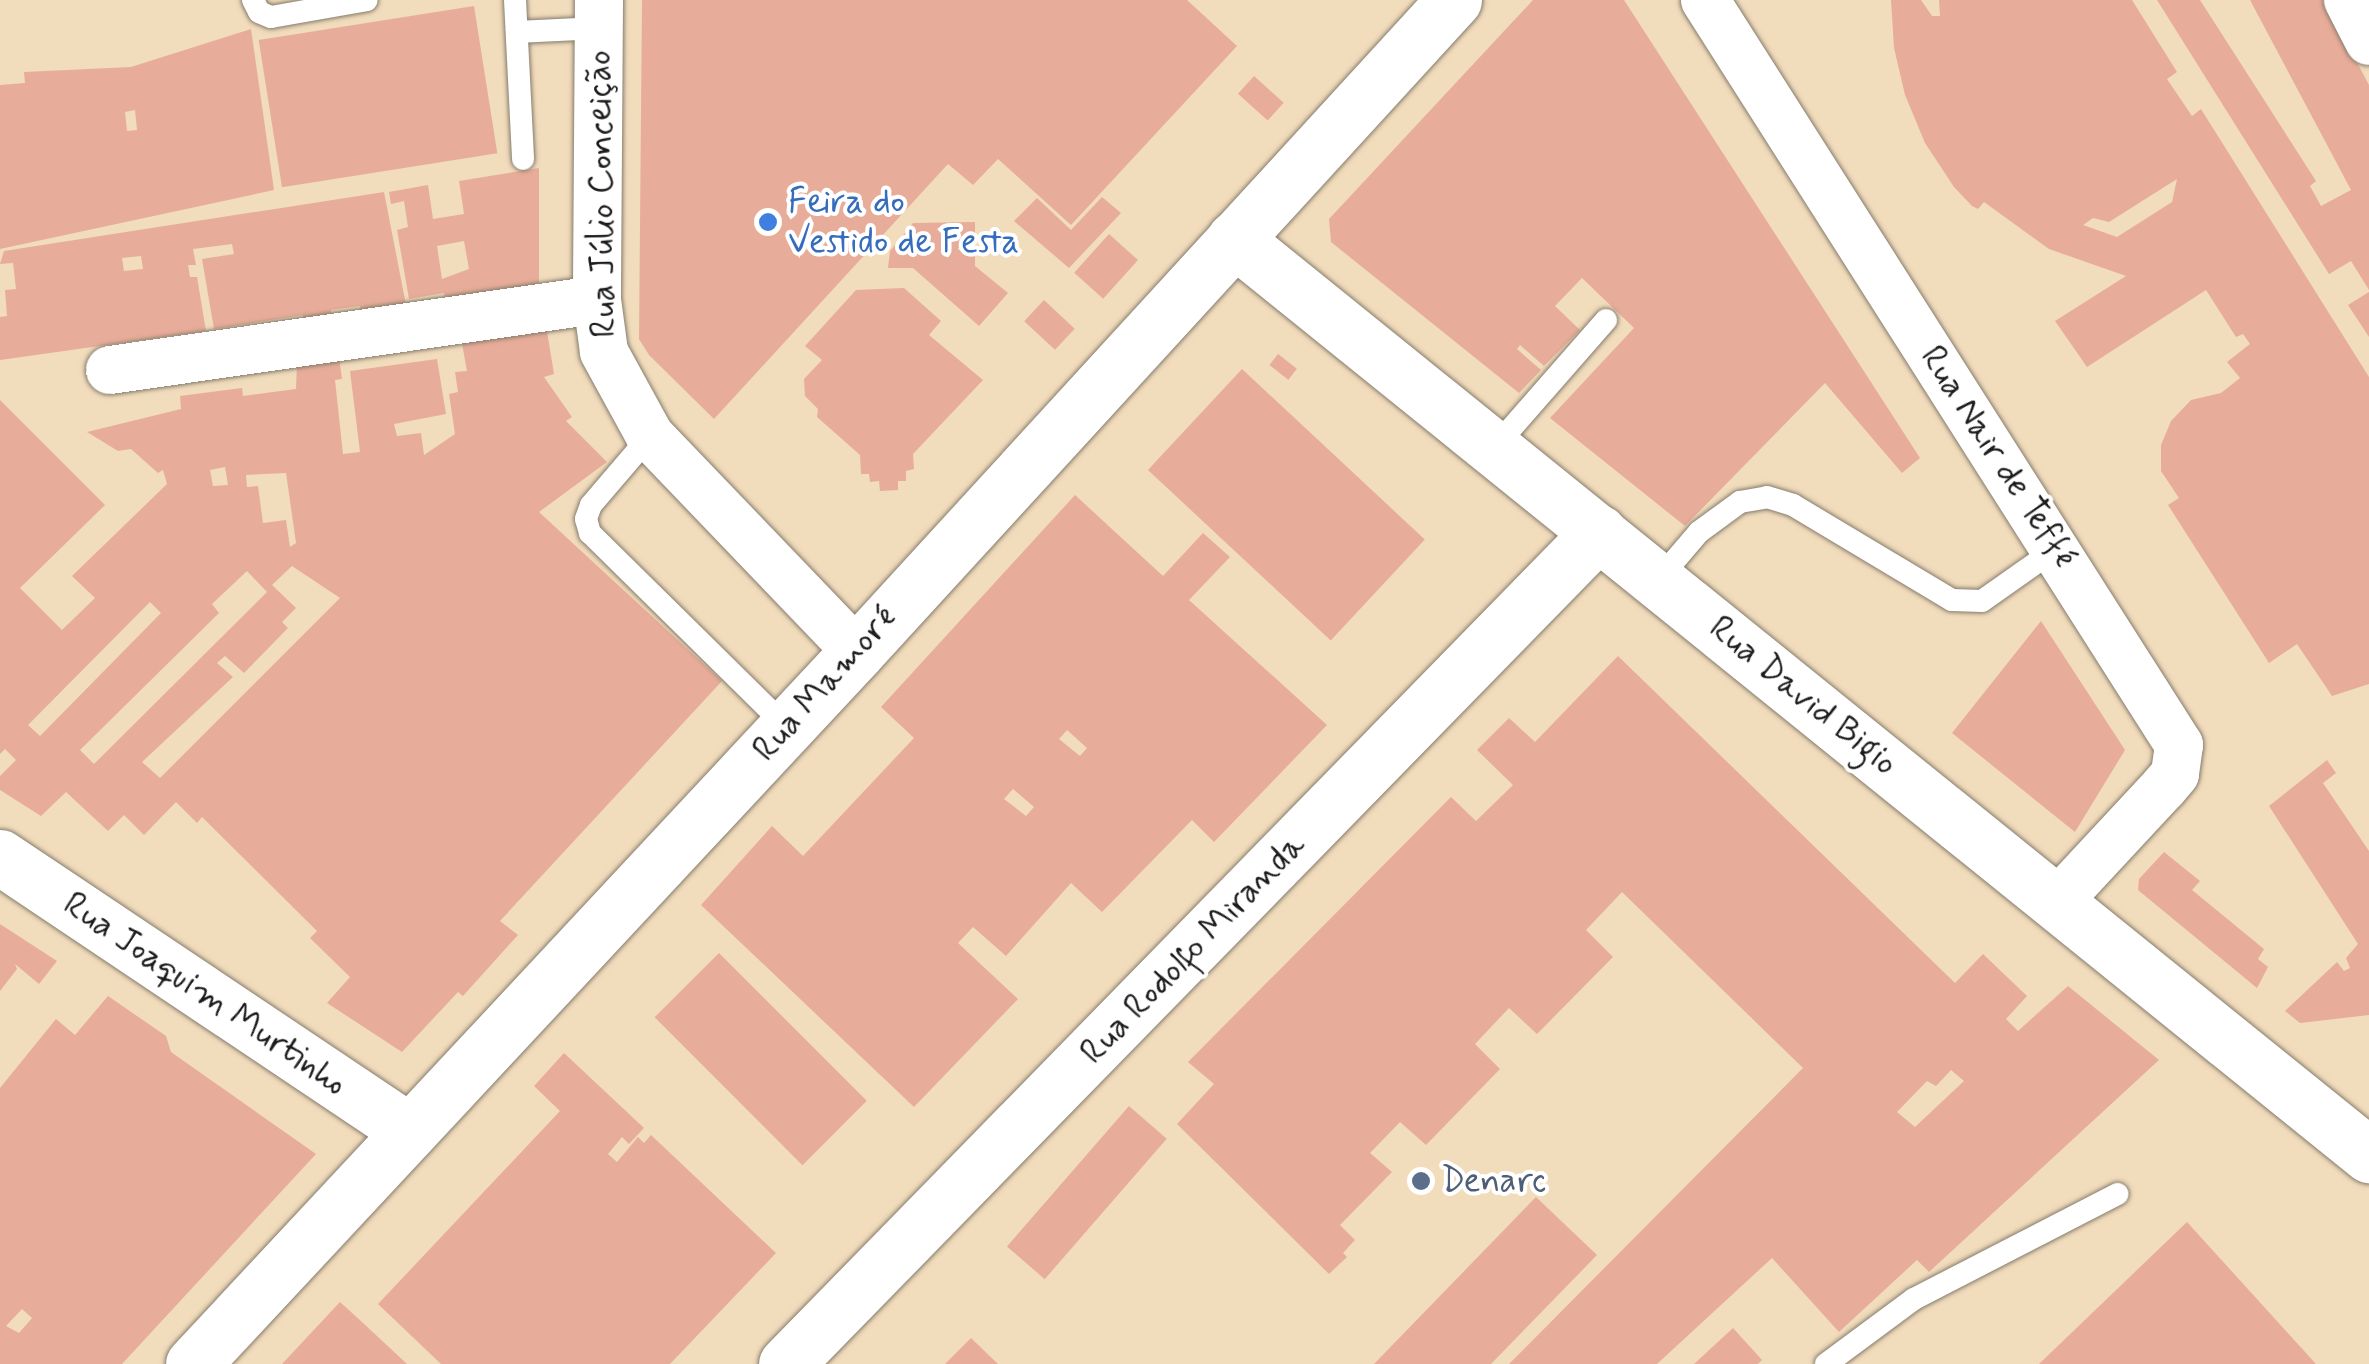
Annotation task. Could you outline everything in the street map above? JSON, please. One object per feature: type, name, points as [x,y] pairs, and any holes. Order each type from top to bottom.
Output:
[{"type":"street","name":"Rua Mamoré","points":[[194,1364],[858,652],[1454,0]]},
{"type":"street","name":"Rua Nair de Teffé","points":[[1705,0],[2180,745],[2174,774],[2164,788],[2058,902]]},
{"type":"street","points":[[2348,0],[2369,41]]},
{"type":"street","name":"Rua Júlio Conceição","points":[[599,14],[597,300],[604,352],[650,436],[858,652]]},
{"type":"street","name":"Rua David Bigio","points":[[1234,240],[2369,1155]]},
{"type":"street","points":[[110,370],[597,300]]},
{"type":"street","name":"Rua Rodolfo Miranda","points":[[786,1364],[1598,532]]},
{"type":"street","name":"Rua Joaquim Murtinho","points":[[0,857],[410,1131]]},
{"type":"lane","points":[[253,0],[259,12],[272,17],[368,0]]},
{"type":"lane","points":[[516,0],[522,159]]},
{"type":"lane","points":[[517,32],[599,14]]},
{"type":"lane","points":[[1494,448],[1606,320]]},
{"type":"lane","points":[[650,436],[591,505],[586,519],[590,533],[787,727]]},
{"type":"lane","points":[[1658,580],[1699,532],[1740,502],[1767,497],[1793,505],[1952,600],[1982,601],[2057,548]]},
{"type":"lane","points":[[1826,1364],[1914,1299],[2116,1194]]},
{"type":"building","name":"Feira do Vestido de Festa","points":[[642,0],[1187,0],[1237,46],[1071,225],[998,159],[973,185],[948,164],[714,419],[649,355],[639,339]]},
{"type":"building","points":[[1533,0],[1624,0],[1920,458],[1902,473],[1825,383],[1685,526],[1550,418],[1634,328],[1582,278],[1555,306],[1580,330],[1544,366],[1520,345],[1517,349],[1541,370],[1519,393],[1331,242],[1329,219]]},
{"type":"building","points":[[1891,0],[1921,0],[1932,16],[1940,16],[1939,0],[2132,0],[2177,72],[2167,79],[2192,116],[2201,109],[2369,377],[2369,684],[2332,696],[2297,644],[2269,663],[2168,505],[2179,498],[2161,471],[2161,445],[2171,421],[2191,400],[2221,393],[2240,378],[2227,362],[2250,344],[2243,334],[2236,337],[2206,290],[2087,367],[2055,321],[2126,276],[2049,249],[1984,202],[1978,209],[1972,206],[1954,187],[1925,143],[1905,95],[1894,48]],"holes":[[[2177,179],[2172,202],[2117,237],[2083,225],[2093,218],[2109,222]]]},
{"type":"building","points":[[2157,0],[2200,0],[2316,181],[2310,186],[2321,206],[2351,190],[2250,0],[2324,0],[2369,85],[2369,290],[2351,261],[2329,274]]},
{"type":"building","points":[[474,6],[497,153],[282,187],[259,40]]},
{"type":"building","points":[[251,29],[274,190],[0,249],[0,85],[25,83],[24,72],[131,67]],"holes":[[[135,110],[137,130],[127,131],[125,112]]]},
{"type":"building","points":[[1254,76],[1284,103],[1268,121],[1238,94]]},
{"type":"building","points":[[539,168],[539,299],[446,309],[444,293],[409,299],[397,230],[408,227],[404,201],[391,204],[389,192],[428,185],[433,219],[464,214],[459,181]],"holes":[[[464,241],[469,269],[442,279],[437,246]]]},
{"type":"building","points":[[384,192],[408,315],[362,321],[360,306],[331,310],[333,326],[304,331],[303,315],[214,329],[202,259],[234,254],[232,244],[193,249],[196,265],[188,265],[190,277],[197,277],[206,331],[0,360],[0,317],[7,316],[5,290],[16,289],[13,263],[0,264],[4,251]],"holes":[[[141,256],[143,269],[124,271],[122,258]]]},
{"type":"building","points":[[1102,197],[1121,213],[1069,268],[1014,221],[1037,198],[1071,230]]},
{"type":"building","points":[[975,222],[975,266],[1008,293],[979,326],[913,268],[888,268],[890,251],[913,223]]},
{"type":"building","points":[[1109,234],[1138,260],[1103,299],[1074,273]]},
{"type":"building","points":[[904,288],[941,321],[929,335],[983,380],[913,454],[914,469],[906,471],[906,481],[898,481],[898,490],[880,491],[879,481],[870,482],[869,474],[861,474],[860,455],[817,417],[818,409],[805,396],[804,379],[822,360],[805,346],[856,290]]},
{"type":"building","points":[[2369,292],[2369,337],[2348,305]]},
{"type":"building","points":[[1044,300],[1075,329],[1055,350],[1024,321]]},
{"type":"building","points":[[545,319],[554,374],[544,377],[572,417],[566,421],[607,462],[539,512],[722,681],[500,921],[518,935],[463,996],[458,992],[402,1052],[327,1003],[350,977],[310,938],[317,931],[202,817],[197,823],[176,802],[144,835],[124,815],[108,831],[66,792],[41,816],[0,790],[0,776],[16,760],[5,749],[0,754],[0,400],[105,505],[20,588],[62,630],[95,598],[72,576],[167,484],[163,470],[158,473],[131,449],[118,451],[87,432],[181,409],[180,396],[242,388],[243,396],[296,389],[297,363],[339,357],[342,379],[335,380],[343,454],[360,452],[350,371],[437,359],[446,414],[394,424],[397,436],[421,433],[424,455],[455,434],[449,394],[458,392],[455,372],[467,371],[461,338]],"holes":[[[225,467],[228,485],[213,486],[210,470]],[[286,473],[296,543],[290,547],[286,520],[263,523],[258,486],[247,487],[246,475]],[[292,566],[340,598],[160,778],[142,762],[233,677],[217,663],[225,656],[244,673],[288,628],[282,622],[296,608],[272,585]],[[247,571],[267,592],[94,764],[80,750],[219,613],[212,604]],[[150,602],[161,613],[40,736],[28,725]]]},
{"type":"building","points":[[1278,354],[1297,369],[1288,380],[1269,365]]},
{"type":"building","points":[[1242,369],[1425,539],[1331,640],[1148,470]]},
{"type":"building","points":[[1075,495],[1163,576],[1203,533],[1230,557],[1189,600],[1327,725],[1214,842],[1192,820],[1102,912],[1071,883],[1006,956],[973,927],[958,943],[1018,999],[914,1107],[701,905],[772,826],[803,856],[914,738],[881,707]],"holes":[[[1067,730],[1087,748],[1080,756],[1059,739]],[[1013,789],[1034,807],[1026,816],[1004,799]]]},
{"type":"building","points":[[2041,621],[2125,750],[2075,832],[1952,733]]},
{"type":"building","points":[[1618,656],[1955,983],[1983,954],[2027,996],[2006,1019],[2018,1031],[2068,986],[2159,1060],[1929,1272],[1917,1260],[1839,1332],[1772,1258],[1657,1364],[1509,1364],[1803,1068],[1622,892],[1586,930],[1613,957],[1537,1034],[1509,1008],[1475,1044],[1500,1069],[1426,1145],[1400,1122],[1370,1153],[1392,1172],[1340,1225],[1355,1240],[1343,1253],[1347,1257],[1329,1274],[1177,1124],[1214,1084],[1188,1062],[1451,797],[1476,821],[1513,785],[1477,750],[1509,718],[1535,742]],"holes":[[[1951,1070],[1964,1081],[1915,1127],[1897,1112],[1927,1081],[1936,1086]]]},
{"type":"building","points":[[2327,760],[2336,773],[2323,783],[2369,851],[2369,1015],[2300,1023],[2285,1011],[2337,962],[2344,971],[2350,968],[2346,958],[2358,944],[2269,806]]},
{"type":"building","points":[[2164,852],[2200,881],[2192,890],[2264,949],[2258,959],[2268,967],[2257,988],[2138,890],[2139,879]]},
{"type":"building","points":[[0,924],[57,961],[39,984],[15,964],[17,969],[0,991]]},
{"type":"building","points":[[719,953],[867,1101],[802,1165],[655,1017]]},
{"type":"building","points":[[108,996],[166,1036],[171,1052],[316,1154],[122,1364],[0,1364],[0,1088],[56,1019],[75,1035]],"holes":[[[22,1309],[32,1318],[19,1333],[6,1326]]]},
{"type":"building","points":[[564,1053],[644,1128],[629,1144],[622,1137],[608,1154],[617,1162],[638,1137],[644,1143],[651,1135],[776,1253],[670,1364],[441,1364],[378,1304],[560,1111],[534,1086]]},
{"type":"building","points":[[1129,1106],[1167,1139],[1045,1279],[1007,1246]]},
{"type":"building","points":[[1536,1197],[1597,1255],[1491,1364],[1374,1364]]},
{"type":"building","points":[[2187,1222],[2316,1364],[2039,1364]]},
{"type":"building","points":[[340,1302],[362,1322],[407,1364],[282,1364]]},
{"type":"building","points":[[1733,1328],[1762,1360],[1758,1364],[1694,1364]]},
{"type":"building","points":[[971,1338],[998,1364],[945,1364]]},
{"type":"place","name":"Feira do Vestido de Festa","points":[[768,222]]},
{"type":"place","name":"Denarc","points":[[1421,1181]]}]
